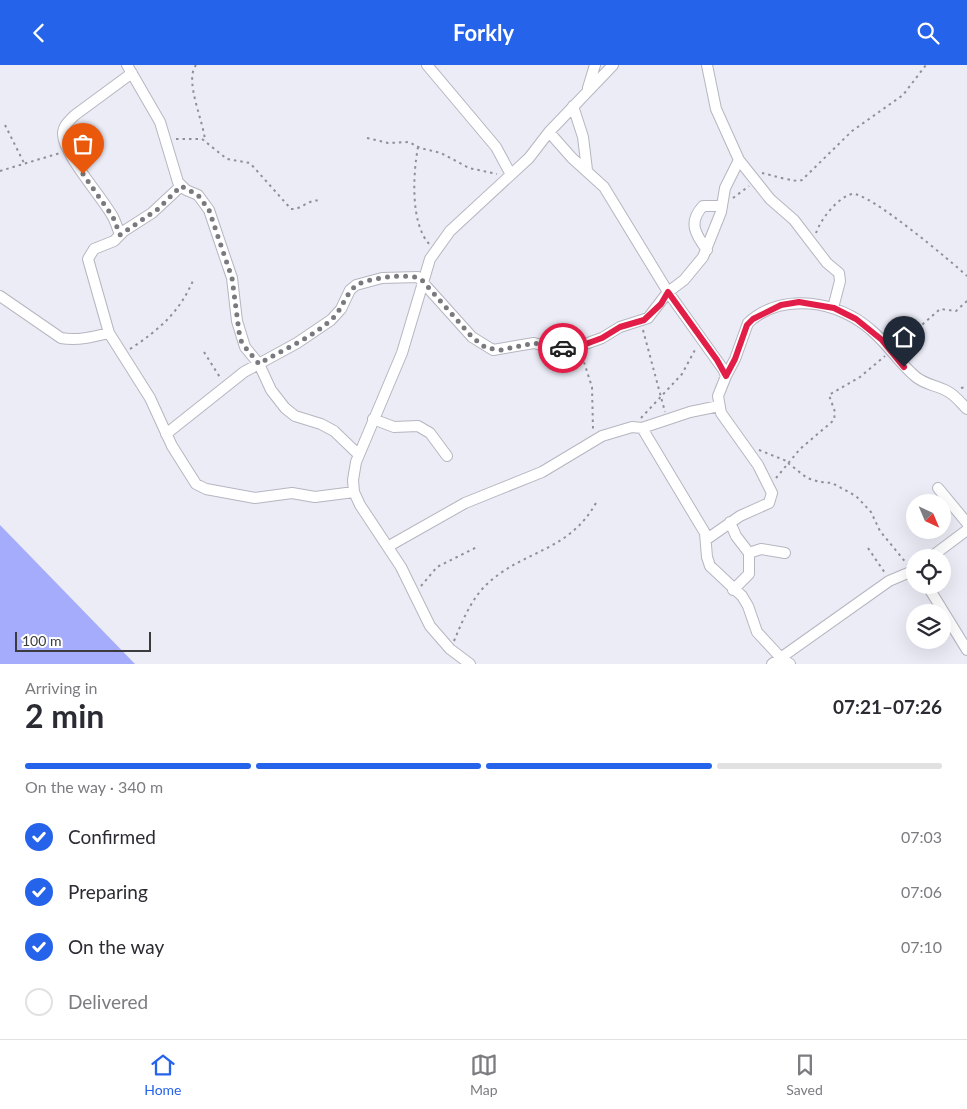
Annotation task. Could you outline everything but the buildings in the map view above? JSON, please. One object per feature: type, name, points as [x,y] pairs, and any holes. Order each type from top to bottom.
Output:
[{"type":"street","points":[[427,65],[496,147],[509,171]]},
{"type":"street","points":[[586,92],[595,65]]},
{"type":"street","points":[[470,664],[450,649],[430,626],[414,596],[402,567],[354,492],[354,470],[373,419],[402,353],[422,280],[435,251],[450,231],[486,199],[509,171],[529,158],[549,132],[613,65]]},
{"type":"street","points":[[708,65],[716,109],[739,160],[770,199],[794,220],[827,263],[839,274],[833,308]]},
{"type":"street","points":[[120,235],[113,217],[83,174],[63,136],[66,123],[130,69],[156,114],[174,173],[181,186],[198,195],[209,210],[232,278],[240,339],[259,364],[271,390],[284,408],[295,416],[321,424],[334,431],[359,455]]},
{"type":"street","points":[[573,107],[583,137],[587,169]]},
{"type":"street","points":[[549,132],[572,158],[587,169],[604,187],[668,292],[726,376]]},
{"type":"street","points":[[166,434],[244,372],[297,343],[331,320],[345,304],[350,291],[360,283],[382,278],[412,275],[422,280],[472,337],[486,348],[501,350],[534,343],[552,348],[577,347],[602,338],[620,327],[644,320],[661,304],[668,292],[684,280],[700,262],[707,250],[722,205],[725,188],[739,160]]},
{"type":"street","points":[[181,186],[158,209],[114,241],[94,249],[88,257],[109,333],[150,398],[166,434],[196,484],[206,489],[256,498],[292,493],[315,497],[354,492]]},
{"type":"street","points":[[707,250],[694,225],[695,215],[703,207],[722,205]]},
{"type":"street","points":[[0,297],[60,338],[88,338],[109,333]]},
{"type":"street","points":[[707,539],[730,523],[769,503],[772,493],[758,465],[725,422],[719,406],[718,396],[735,359],[746,326],[753,319],[791,303],[833,308],[869,328],[916,377],[927,385],[950,392],[967,409]]},
{"type":"street","points":[[389,546],[465,503],[542,472],[594,440],[719,406]]},
{"type":"street","points":[[373,419],[394,427],[418,426],[430,433],[447,455]]},
{"type":"street","points":[[637,427],[707,539],[706,551],[710,567],[733,590],[742,596],[748,606],[757,632],[776,661],[790,664]]},
{"type":"street","points":[[938,488],[967,523]]},
{"type":"street","points":[[730,523],[736,536],[749,553],[749,574],[733,590]]},
{"type":"street","points":[[942,549],[967,530]]},
{"type":"street","points":[[749,553],[761,549],[784,553]]},
{"type":"street","points":[[776,661],[889,581],[906,574]]},
{"type":"street","points":[[933,594],[967,650]]},
{"type":"path","points":[[196,65],[192,71],[193,87],[205,141]]},
{"type":"path","points":[[722,205],[730,200],[753,176],[778,175],[794,182],[802,180],[852,131],[903,95],[926,65]]},
{"type":"path","points":[[5,125],[24,163]]},
{"type":"path","points":[[164,136],[181,140],[202,139],[227,159],[250,163],[289,208],[296,209],[312,201],[320,201]]},
{"type":"path","points":[[367,138],[388,143],[409,142],[418,147],[441,153],[469,168],[488,173],[509,171]]},
{"type":"path","points":[[418,147],[414,194],[417,216],[422,234],[435,251]]},
{"type":"path","points":[[0,171],[70,151]]},
{"type":"path","points":[[810,241],[821,222],[833,209],[851,195],[856,194],[881,206],[967,276]]},
{"type":"path","points":[[122,355],[169,319],[188,292],[194,278]]},
{"type":"path","points":[[768,483],[780,474],[800,449],[834,420],[835,412],[829,395],[860,377],[940,309],[956,311],[967,301]]},
{"type":"path","points":[[644,320],[644,342],[667,419]]},
{"type":"path","points":[[637,427],[682,374],[690,355],[702,340]]},
{"type":"path","points":[[577,347],[588,368],[592,387],[594,440]]},
{"type":"path","points":[[204,352],[228,386]]},
{"type":"path","points":[[744,447],[764,452],[789,463],[808,478],[832,483],[856,496],[871,512],[880,531],[894,550],[906,562]]},
{"type":"path","points":[[450,649],[473,601],[484,587],[503,571],[565,539],[584,521],[596,503]]},
{"type":"path","points":[[414,596],[437,567],[477,547]]},
{"type":"path","points":[[868,548],[889,581]]},
{"type":"water","points":[[0,525],[135,664],[0,664]]},
{"type":"way so far","points":[[83,174],[113,217],[120,235],[158,209],[181,186],[198,195],[209,210],[219,244],[228,264],[232,278],[236,321],[240,339],[259,364],[290,348],[323,327],[345,304],[350,291],[356,285],[372,279],[412,275],[422,280],[472,337],[486,348],[501,350],[534,343],[552,348],[563,348]]},
{"type":"route","points":[[563,348],[583,345],[602,338],[620,327],[648,318],[661,304],[668,292],[686,315],[726,376],[740,347],[744,329],[747,325],[753,319],[781,305],[799,302],[834,308],[856,319],[882,340],[904,367]]}]
